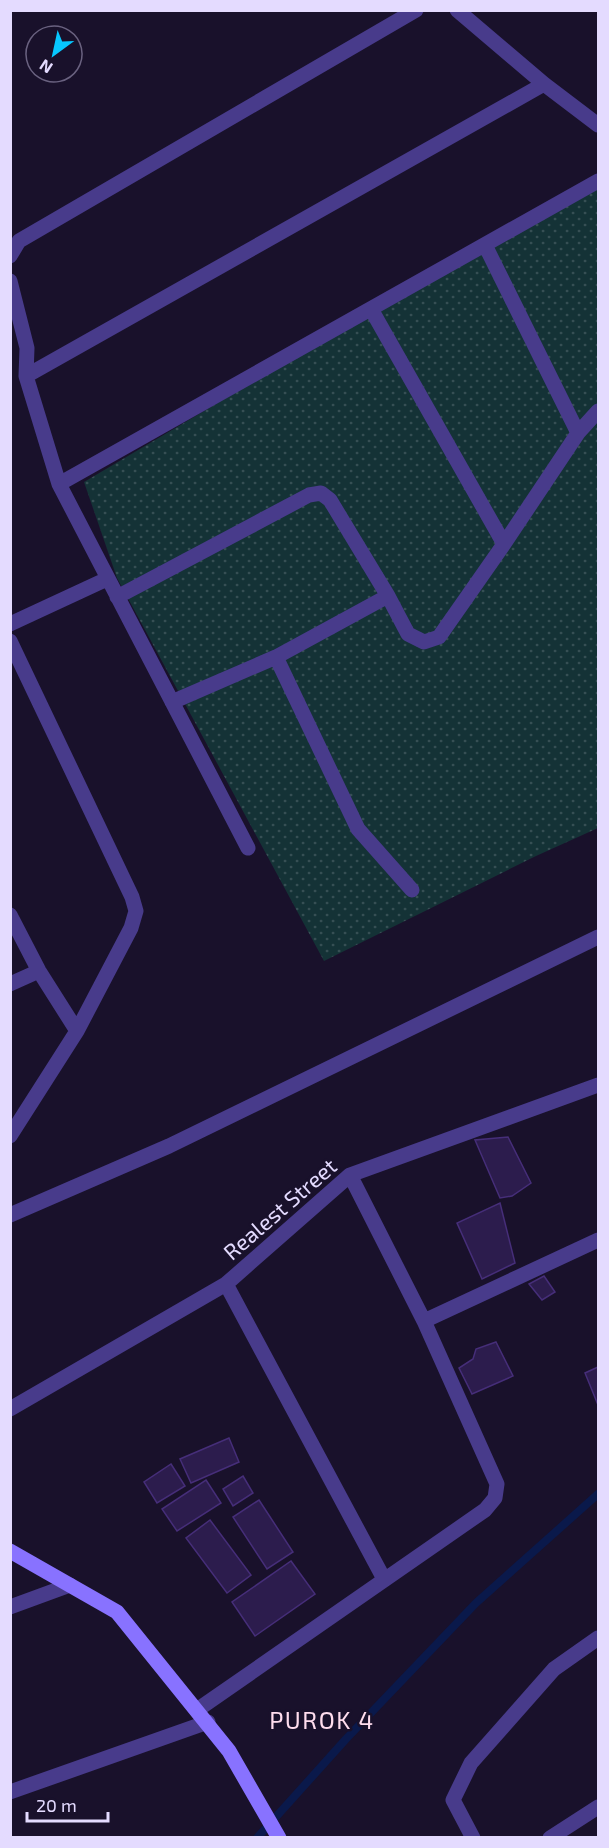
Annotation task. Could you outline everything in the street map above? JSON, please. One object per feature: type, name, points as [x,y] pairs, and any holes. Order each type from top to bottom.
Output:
[{"type":"street","points":[[10,256],[19,241],[416,10]]},
{"type":"street","points":[[457,10],[544,84],[598,125]]},
{"type":"street","points":[[26,376],[544,84]]},
{"type":"street","points":[[59,484],[598,181]]},
{"type":"street","points":[[485,245],[578,433]]},
{"type":"street","points":[[10,280],[27,348],[26,376],[59,484],[248,848]]},
{"type":"street","points":[[371,309],[504,544]]},
{"type":"street","points":[[117,597],[309,495],[321,493],[330,500],[388,596],[408,634],[424,642],[439,637],[578,433],[598,411]]},
{"type":"street","points":[[10,624],[107,579]]},
{"type":"street","points":[[171,702],[276,657],[388,596]]},
{"type":"street","points":[[10,641],[132,897],[136,912],[131,928],[77,1031],[10,1136]]},
{"type":"street","points":[[276,657],[358,829],[412,890]]},
{"type":"street","points":[[10,915],[39,971],[77,1031]]},
{"type":"street","points":[[10,1215],[169,1146],[598,937]]},
{"type":"street","points":[[10,984],[39,971]]},
{"type":"street","name":"Realest Street","points":[[10,1409],[226,1284],[350,1175],[598,1085]]},
{"type":"street","points":[[197,1710],[485,1510],[495,1498],[497,1484],[423,1321],[350,1175]]},
{"type":"street","points":[[423,1321],[598,1240]]},
{"type":"street","points":[[226,1284],[384,1579]]},
{"type":"street","points":[[10,1551],[117,1612],[208,1722],[229,1751],[279,1838]]},
{"type":"street","points":[[10,1607],[70,1586]]},
{"type":"street","points":[[473,1838],[453,1800],[471,1763],[554,1669],[598,1638]]},
{"type":"street","points":[[10,1792],[208,1722]]},
{"type":"street","points":[[550,1838],[598,1807]]},
{"type":"green space","points":[[598,187],[598,828],[536,856],[324,961],[117,578],[84,482],[485,245]]},
{"type":"building","points":[[508,1137],[531,1183],[512,1196],[500,1198],[475,1140]]},
{"type":"building","points":[[500,1203],[515,1263],[482,1279],[457,1223]]},
{"type":"building","points":[[544,1276],[555,1292],[542,1300],[529,1284]]},
{"type":"building","points":[[496,1342],[513,1376],[472,1394],[459,1368],[473,1359],[476,1349]]},
{"type":"building","points":[[598,1367],[598,1405],[585,1373]]},
{"type":"building","points":[[229,1438],[239,1462],[191,1483],[180,1459]]},
{"type":"building","points":[[171,1464],[185,1486],[157,1503],[144,1482]]},
{"type":"building","points":[[243,1476],[253,1493],[233,1506],[223,1489]]},
{"type":"building","points":[[206,1480],[221,1503],[177,1531],[162,1509]]},
{"type":"building","points":[[259,1500],[293,1552],[267,1569],[233,1517]]},
{"type":"building","points":[[210,1520],[251,1575],[227,1593],[186,1538]]},
{"type":"building","points":[[291,1561],[315,1594],[255,1636],[232,1602]]},
{"type":"waterway","points":[[257,1838],[346,1739],[476,1603],[598,1494]]},
{"type":"district","name":"PUROK 4","points":[[322,1721]]}]
